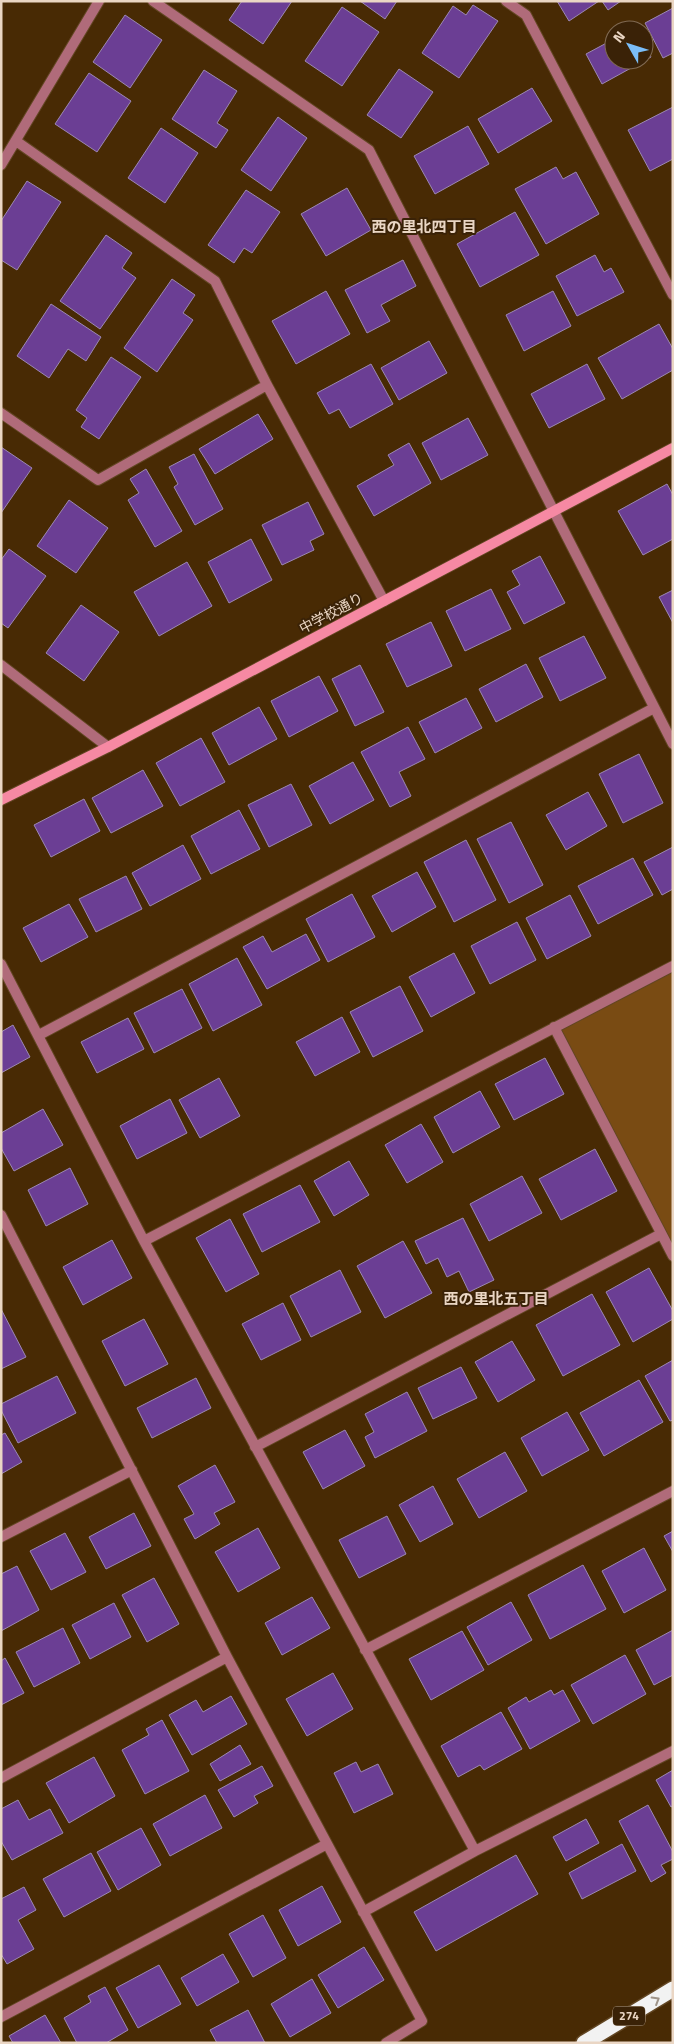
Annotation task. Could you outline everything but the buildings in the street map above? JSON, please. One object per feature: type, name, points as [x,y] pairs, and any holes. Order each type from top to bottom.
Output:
[{"type":"highway","name":"274","points":[[584,2043],[673,1990]]},
{"type":"street","points":[[1,166],[99,1]]},
{"type":"street","points":[[153,1],[369,150],[552,511],[673,744]]},
{"type":"street","points":[[506,1],[526,15],[673,295]]},
{"type":"street","points":[[16,141],[215,281],[267,385],[384,601]]},
{"type":"street","points":[[1,413],[98,480],[267,385]]},
{"type":"street","name":"中学校通り","points":[[1,800],[108,747],[673,448]]},
{"type":"street","points":[[1,665],[108,747]]},
{"type":"street","points":[[39,1035],[654,708]]},
{"type":"street","points":[[1,964],[144,1241],[475,1851]]},
{"type":"street","points":[[144,1241],[673,966]]},
{"type":"street","points":[[554,1027],[673,1256]]},
{"type":"street","points":[[1,1216],[228,1657],[422,2021],[386,2043]]},
{"type":"street","points":[[255,1446],[662,1234]]},
{"type":"street","points":[[1,1537],[132,1470]]},
{"type":"street","points":[[365,1650],[673,1491]]},
{"type":"street","points":[[1,1778],[228,1657]]},
{"type":"street","points":[[363,1912],[475,1851],[673,1751]]},
{"type":"street","points":[[1,2018],[327,1844]]},
{"type":"shaded area","points":[[673,966],[673,1256],[554,1027]]},
{"type":"district","name":"西の里北四丁目","points":[[424,227]]},
{"type":"district","name":"西の里北五丁目","points":[[496,1299]]}]
